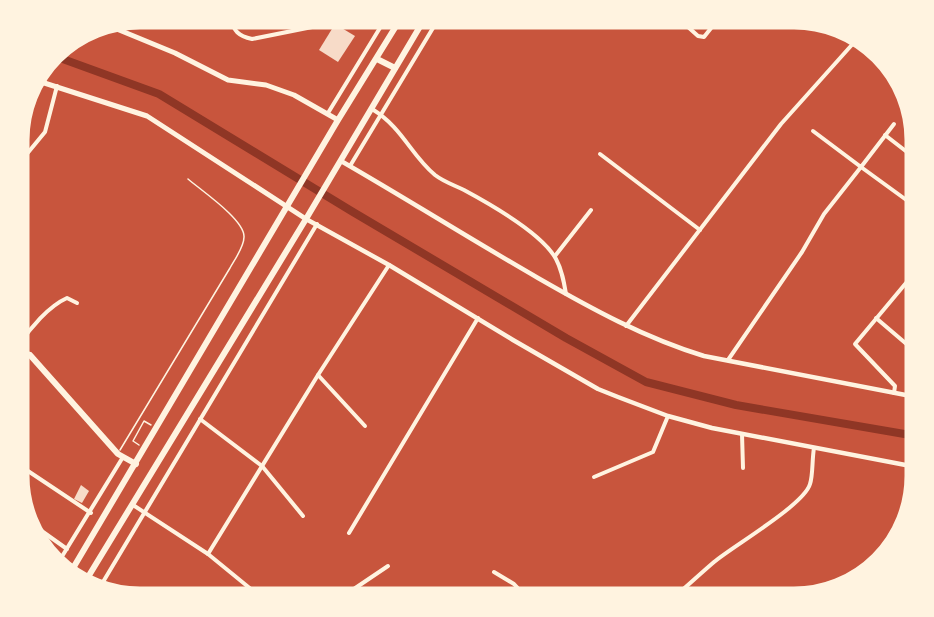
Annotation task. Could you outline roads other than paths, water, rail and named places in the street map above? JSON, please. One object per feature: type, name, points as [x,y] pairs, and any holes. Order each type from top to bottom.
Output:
[{"type":"main road","points":[[74,567],[338,120],[395,28]]},
{"type":"main road","points":[[89,576],[419,28]]},
{"type":"main road","points":[[120,30],[176,53],[228,80],[276,87],[338,120]]},
{"type":"main road","points":[[377,58],[395,68]]},
{"type":"main road","points":[[45,82],[147,116],[287,207],[307,217]]},
{"type":"main road","points":[[29,355],[120,455],[136,464]]},
{"type":"street","points":[[234,28],[235,31],[252,39],[307,28]]},
{"type":"street","points":[[328,113],[380,28]]},
{"type":"street","points":[[350,166],[433,28]]},
{"type":"street","points":[[689,28],[698,36],[704,37],[711,28]]},
{"type":"street","points":[[626,327],[781,124],[852,45]]},
{"type":"street","points":[[29,151],[45,132],[57,86]]},
{"type":"street","points":[[371,108],[382,114],[398,129],[420,160],[436,176],[525,228],[555,256],[562,272],[566,294]]},
{"type":"street","points":[[728,360],[802,252],[824,214],[894,124]]},
{"type":"street","points":[[813,131],[905,199]]},
{"type":"street","points":[[885,135],[905,150]]},
{"type":"street","points":[[600,154],[700,230]]},
{"type":"street","points":[[339,163],[350,166],[626,327],[672,346],[728,360],[905,395]]},
{"type":"street","points":[[555,256],[591,210]]},
{"type":"street","points":[[307,217],[598,389],[668,416],[742,434],[905,465]]},
{"type":"street","points":[[103,582],[317,224]]},
{"type":"street","points":[[208,554],[389,265]]},
{"type":"street","points":[[894,393],[895,386],[855,344],[905,284]]},
{"type":"street","points":[[29,333],[60,301],[67,298],[77,303]]},
{"type":"street","points":[[349,533],[478,318]]},
{"type":"street","points":[[876,318],[905,343]]},
{"type":"street","points":[[318,375],[365,426]]},
{"type":"street","points":[[594,477],[654,452],[668,416]]},
{"type":"street","points":[[200,419],[262,466],[303,516]]},
{"type":"street","points":[[742,434],[743,468]]},
{"type":"street","points":[[684,588],[715,561],[774,519],[805,492],[810,485],[814,448]]},
{"type":"street","points":[[62,557],[91,513],[120,455]]},
{"type":"street","points":[[29,472],[91,513]]},
{"type":"street","points":[[133,505],[208,554],[250,588]]},
{"type":"street","points":[[43,532],[67,549]]},
{"type":"street","points":[[355,588],[387,566]]},
{"type":"street","points":[[494,572],[518,588]]},
{"type":"lane","points":[[120,455],[230,268],[244,240],[244,232],[235,217],[188,179]]},
{"type":"waterway","points":[[64,59],[159,94],[566,338],[646,382],[736,405],[905,434]]}]
